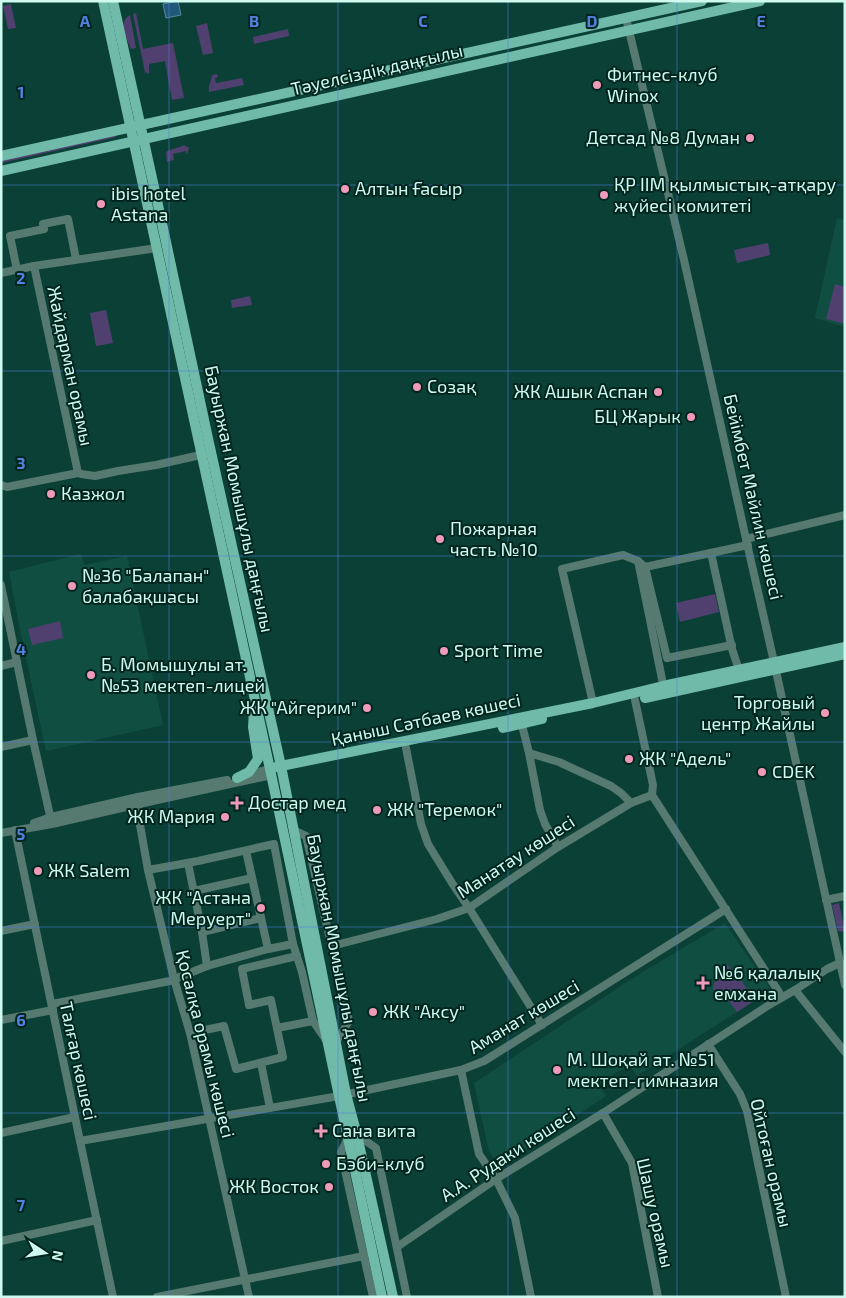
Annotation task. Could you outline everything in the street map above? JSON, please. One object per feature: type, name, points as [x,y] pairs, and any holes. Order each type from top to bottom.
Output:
[{"type":"main road","name":"Бауыржан Момышұлы даңғылы","points":[[103,1],[136,126]]},
{"type":"main road","name":"Бауыржан Момышұлы даңғылы","points":[[112,1],[136,126],[207,454],[255,697],[295,885],[332,1042]]},
{"type":"main road","name":"Тәуелсіздік даңғылы","points":[[1,156],[702,1]]},
{"type":"main road","name":"Тәуелсіздік даңғылы","points":[[1,171],[760,1]]},
{"type":"main road","points":[[457,55],[459,68]]},
{"type":"main road","name":"Бауыржан Момышұлы даңғылы","points":[[139,140],[157,248],[282,770],[332,1042],[382,1297]]},
{"type":"main road","name":"Қаныш Сәтбаев көшесі","points":[[271,772],[406,748],[593,703],[664,690],[775,665],[845,646]]},
{"type":"main road","name":"Қаныш Сәтбаев көшесі","points":[[282,770],[451,733],[635,700],[664,690],[739,670],[845,654]]},
{"type":"main road","points":[[237,778],[249,772],[258,759],[254,727],[255,697]]},
{"type":"main road","name":"Бауыржан Момышұлы даңғылы","points":[[352,1137],[393,1297]]},
{"type":"street","name":"Бейімбет Майлин көшесі","points":[[626,18],[680,239],[845,985]]},
{"type":"street","points":[[17,270],[10,236],[44,229],[43,224],[68,219],[76,260]]},
{"type":"street","points":[[1,273],[34,266],[157,248]]},
{"type":"street","name":"Жайдарман орамы","points":[[34,266],[78,472]]},
{"type":"street","points":[[1,485],[7,487],[78,472],[95,476],[207,454]]},
{"type":"street","points":[[645,567],[711,553],[845,515]]},
{"type":"street","points":[[711,553],[739,670]]},
{"type":"street","points":[[593,703],[562,569],[623,555],[638,561],[645,567],[668,658],[732,645]]},
{"type":"street","points":[[638,561],[664,690]]},
{"type":"street","points":[[1,585],[51,820]]},
{"type":"street","points":[[1,666],[17,662]]},
{"type":"street","points":[[635,700],[653,785],[652,795],[782,996]]},
{"type":"street","points":[[521,720],[540,810],[545,824],[558,846]]},
{"type":"street","points":[[1,747],[33,740]]},
{"type":"street","points":[[406,748],[421,824],[428,844],[542,1024]]},
{"type":"street","points":[[529,753],[559,762],[611,786],[621,792],[631,803]]},
{"type":"street","name":"Қаныш Сәтбаев көшесі","points":[[1,833],[138,800],[271,772]]},
{"type":"street","name":"Қаныш Сәтбаев көшесі","points":[[138,800],[271,772]]},
{"type":"street","name":"Манатау көшесі","points":[[332,946],[437,919],[470,908],[558,846],[631,803],[652,795]]},
{"type":"street","name":"Қосалқа орамы көшесі","points":[[138,800],[140,825],[148,870],[174,980],[190,1033],[249,1297]]},
{"type":"street","name":"Талғар көшесі","points":[[15,830],[113,1297]]},
{"type":"street","points":[[148,870],[274,844],[293,944],[302,972],[313,1021],[332,1042],[349,1021],[306,836],[294,831]]},
{"type":"street","points":[[246,851],[268,949]]},
{"type":"street","points":[[188,863],[207,966]]},
{"type":"street","points":[[194,891],[252,878]]},
{"type":"street","points":[[282,888],[295,885]]},
{"type":"street","points":[[826,900],[845,896]]},
{"type":"street","name":"Аманат көшесі","points":[[80,1140],[343,1095],[461,1070],[484,1061],[726,909]]},
{"type":"street","points":[[202,932],[261,918]]},
{"type":"street","points":[[1,931],[35,924]]},
{"type":"street","points":[[1,1020],[174,980],[207,966],[293,944]]},
{"type":"street","points":[[190,1033],[224,1026],[236,1069],[283,1057],[271,1000],[249,1005],[242,969],[297,956]]},
{"type":"street","name":"А.А. Рудаки көшесі","points":[[397,1247],[496,1179],[603,1113],[782,996],[840,963]]},
{"type":"street","points":[[795,990],[845,1052]]},
{"type":"street","points":[[277,1028],[313,1021]]},
{"type":"street","name":"Ойтоған орамы","points":[[708,1044],[740,1094],[746,1111],[786,1297]]},
{"type":"street","points":[[261,1063],[270,1108]]},
{"type":"street","points":[[461,1070],[479,1154],[496,1179],[515,1218],[531,1297]]},
{"type":"street","name":"Шашу орамы","points":[[603,1113],[632,1163],[658,1297]]},
{"type":"street","points":[[1,1133],[75,1117]]},
{"type":"street","points":[[373,1297],[341,1152],[352,1137],[376,1148],[407,1297]]},
{"type":"street","points":[[1,1241],[97,1220]]},
{"type":"street","points":[[157,1297],[364,1256]]},
{"type":"shaded area","points":[[11,4],[16,28],[8,29],[3,6]]},
{"type":"shaded area","points":[[136,13],[143,49],[173,43],[184,98],[172,100],[165,61],[149,64],[149,74],[145,72],[133,14]]},
{"type":"shaded area","points":[[130,15],[136,48],[131,49],[124,31],[124,22]]},
{"type":"shaded area","points":[[207,23],[213,53],[203,55],[196,26]]},
{"type":"shaded area","points":[[288,29],[289,36],[254,44],[253,37]]},
{"type":"shaded area","points":[[217,74],[218,77],[215,78],[216,83],[242,78],[244,85],[209,92],[212,75]]},
{"type":"shaded area","points":[[115,132],[116,137],[1,163],[1,159]]},
{"type":"shaded area","points":[[185,145],[189,147],[187,155],[186,151],[173,154],[174,160],[167,162],[167,151]]},
{"type":"shaded area","points":[[837,218],[845,220],[845,327],[815,318]]},
{"type":"shaded area","points":[[768,243],[770,255],[737,263],[734,250]]},
{"type":"shaded area","points":[[835,284],[845,287],[845,324],[826,319]]},
{"type":"shaded area","points":[[250,296],[252,305],[232,308],[231,300]]},
{"type":"shaded area","points":[[106,310],[113,343],[96,346],[90,313]]},
{"type":"shaded area","name":"Б. Момышұлы ат. №53 мектеп-лицей","points":[[81,554],[84,565],[127,556],[163,725],[46,751],[9,572]]},
{"type":"shaded area","points":[[715,594],[719,612],[680,622],[676,603]]},
{"type":"shaded area","points":[[60,621],[63,638],[32,645],[28,629]]},
{"type":"shaded area","points":[[839,903],[845,932],[838,931],[832,905]]},
{"type":"shaded area","name":"М. Шоқай ат. №51 мектеп-гимназия","points":[[725,923],[771,990],[637,1076],[629,1065],[598,1084],[606,1096],[500,1166],[489,1152],[474,1083],[636,976]]},
{"type":"shaded area","points":[[727,964],[732,970],[734,969],[753,999],[760,997],[737,1012],[728,1000],[719,997],[715,993],[713,987],[720,975],[721,968]]},
{"type":"water","points":[[178,1],[181,15],[166,18],[163,4]]},
{"type":"place","name":"Фитнес-клуб Winox","points":[[597,85]]},
{"type":"place","name":"Детсад №8 Думан","points":[[750,138]]},
{"type":"place","name":"Алтын Ғасыр","points":[[345,189]]},
{"type":"place","name":"ҚР ІІМ қылмыстық-атқару жүйесі комитеті","points":[[604,195]]},
{"type":"place","name":"ibis hotel Astana","points":[[101,204]]},
{"type":"place","name":"Созақ","points":[[417,387]]},
{"type":"place","name":"ЖК Ашык Аспан","points":[[658,392]]},
{"type":"place","name":"БЦ Жарык","points":[[691,417]]},
{"type":"place","name":"Казжол","points":[[51,494]]},
{"type":"place","name":"Пожарная часть №10","points":[[440,539]]},
{"type":"place","name":"№36 \"Балапан\" балабақшасы","points":[[72,586]]},
{"type":"place","name":"Sport Time","points":[[444,651]]},
{"type":"place","name":"Б. Момышұлы ат. №53 мектеп-лицей","points":[[91,675]]},
{"type":"place","name":"ЖК \"Айгерим\"","points":[[367,708]]},
{"type":"place","name":"Торговый центр Жайлы","points":[[825,713]]},
{"type":"place","name":"ЖК \"Адель\"","points":[[629,759]]},
{"type":"place","name":"CDEK","points":[[762,772]]},
{"type":"place","name":"Достар мед","points":[[237,803]]},
{"type":"place","name":"ЖК \"Теремок\"","points":[[377,810]]},
{"type":"place","name":"ЖК Мария","points":[[225,817]]},
{"type":"place","name":"ЖК Salem","points":[[38,871]]},
{"type":"place","name":"ЖК \"Астана Меруерт\"","points":[[261,908]]},
{"type":"place","name":"№6 қалалық емхана","points":[[703,983]]},
{"type":"place","name":"ЖК \"Аксу\"","points":[[373,1012]]},
{"type":"place","name":"М. Шоқай ат. №51 мектеп-гимназия","points":[[557,1070]]},
{"type":"place","name":"Сана вита","points":[[321,1131]]},
{"type":"place","name":"Бэби-клуб","points":[[326,1164]]},
{"type":"place","name":"ЖК Восток","points":[[329,1187]]}]
